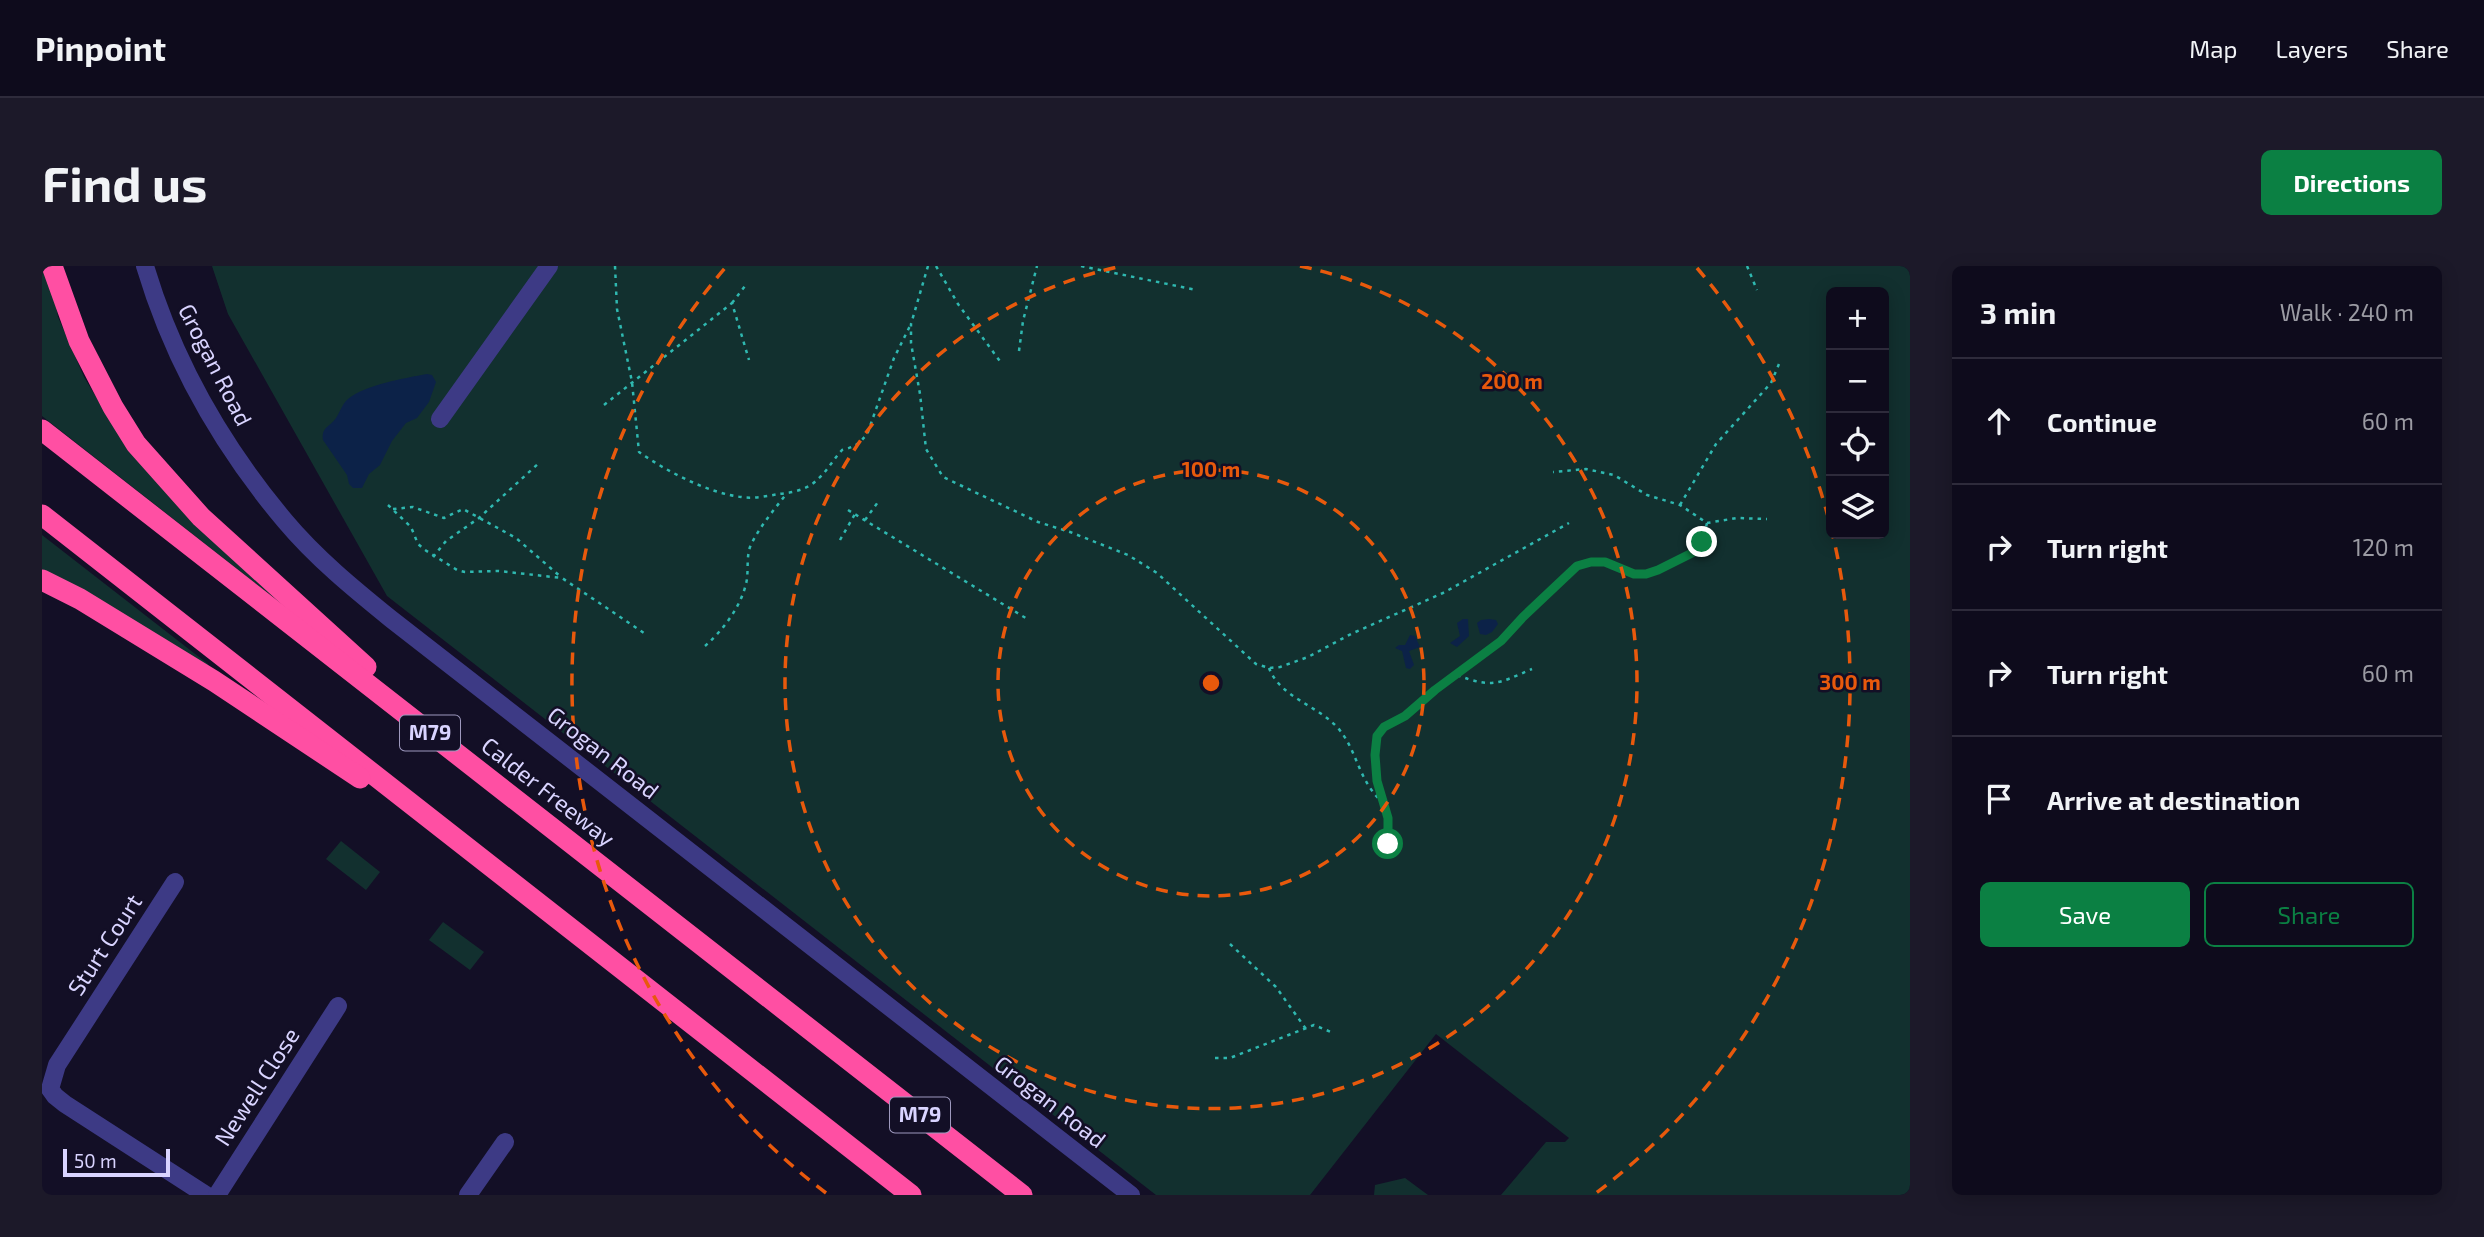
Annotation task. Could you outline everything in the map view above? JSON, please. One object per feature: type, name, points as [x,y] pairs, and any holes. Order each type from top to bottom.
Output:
[{"type":"highway","points":[[52,266],[79,341],[123,425],[154,467],[201,517],[370,670],[818,1035]]},
{"type":"highway","name":"Calder Freeway","points":[[42,430],[1022,1195]]},
{"type":"highway","points":[[42,515],[911,1195]]},
{"type":"highway","points":[[42,580],[80,598],[214,681],[514,884]]},
{"type":"street","name":"Grogan Road","points":[[145,266],[167,329],[212,420],[254,483],[286,523],[322,560],[391,619],[1131,1195]]},
{"type":"street","points":[[440,419],[549,266]]},
{"type":"street","name":"Sturt Court","points":[[175,882],[57,1065],[51,1078],[50,1089],[65,1104],[206,1195]]},
{"type":"street","name":"Newell Close","points":[[216,1195],[338,1006]]},
{"type":"street","points":[[468,1195],[505,1142]]},
{"type":"path","points":[[615,266],[617,309],[632,382],[639,452],[689,480],[741,498],[787,493],[809,486],[825,473],[842,450],[853,448],[861,442],[868,432],[894,358],[911,324],[928,266]]},
{"type":"path","points":[[936,266],[958,304],[1002,364]]},
{"type":"path","points":[[1019,351],[1023,321],[1037,266]]},
{"type":"path","points":[[1081,266],[1196,290]]},
{"type":"path","points":[[1746,266],[1757,290]]},
{"type":"path","points":[[604,405],[732,303],[745,286]]},
{"type":"path","points":[[732,303],[749,360]]},
{"type":"path","points":[[911,324],[911,343],[926,449],[943,477],[1038,523],[1100,542],[1128,555],[1157,573],[1256,664],[1269,668],[1289,666],[1351,634],[1443,593],[1569,523]]},
{"type":"path","points":[[1680,505],[1716,444],[1771,383],[1779,364]]},
{"type":"path","points":[[433,557],[446,541],[479,517],[540,462]]},
{"type":"path","points":[[1553,472],[1586,469],[1601,471],[1626,480],[1647,495],[1680,505],[1707,523],[1737,518],[1767,519]]},
{"type":"path","points":[[705,646],[722,631],[735,608],[746,586],[749,550],[760,529],[787,493]]},
{"type":"path","points":[[865,520],[878,502]]},
{"type":"path","points":[[388,505],[411,527],[418,544],[433,557],[465,572],[499,571],[562,578]]},
{"type":"path","points":[[393,509],[413,507],[444,518],[463,509],[516,538],[562,578],[644,633]]},
{"type":"path","points":[[848,510],[1029,620]]},
{"type":"path","points":[[840,540],[855,514]]},
{"type":"path","points":[[1388,844],[1388,818],[1377,781],[1377,736],[1384,727],[1405,716],[1501,641],[1577,566],[1605,562],[1634,574],[1658,570],[1694,552],[1702,542],[1707,523]]},
{"type":"path","points":[[1269,668],[1273,679],[1285,691],[1320,712],[1337,727],[1349,744],[1368,788],[1383,803]]},
{"type":"path","points":[[1457,675],[1487,684],[1497,684],[1532,669]]},
{"type":"path","points":[[1230,944],[1276,987],[1306,1029]]},
{"type":"path","points":[[1215,1058],[1230,1058],[1314,1025],[1331,1032]]},
{"type":"green space","points":[[42,266],[58,317],[84,377],[126,447],[287,608],[42,416]]},
{"type":"green space","points":[[212,266],[1910,266],[1910,1195],[1501,1195],[1546,1142],[1565,1142],[1569,1138],[1436,1034],[1310,1195],[1156,1195],[387,596],[228,314]]},
{"type":"green space","points":[[42,535],[208,664],[206,669],[42,572]]},
{"type":"green space","points":[[341,841],[380,872],[366,890],[326,859]]},
{"type":"green space","points":[[443,922],[484,952],[470,970],[429,940]]},
{"type":"green space","points":[[1405,1178],[1428,1195],[1374,1195],[1375,1185]]},
{"type":"water","points":[[432,375],[436,382],[429,402],[417,418],[406,423],[362,488],[353,488],[323,440],[325,430],[346,401],[355,394],[386,383]]},
{"type":"water","points":[[1468,619],[1469,636],[1457,647],[1450,643],[1460,636],[1457,623]]},
{"type":"water","points":[[1496,620],[1498,624],[1492,632],[1480,634],[1477,623]]},
{"type":"water","points":[[1410,635],[1415,636],[1420,647],[1409,651],[1414,665],[1410,669],[1406,668],[1402,651],[1395,648],[1405,645]]},
{"type":"route","points":[[1388,844],[1388,818],[1377,781],[1375,755],[1377,736],[1384,727],[1405,716],[1501,641],[1577,566],[1605,562],[1634,574],[1646,574],[1694,552],[1702,542]]}]
